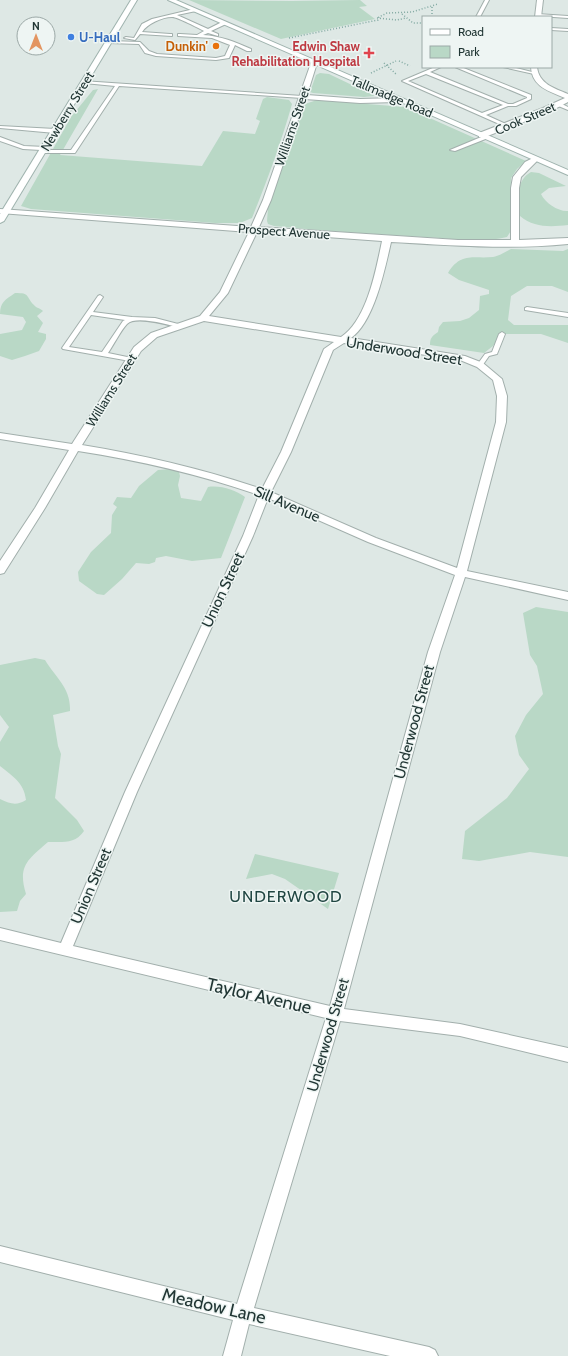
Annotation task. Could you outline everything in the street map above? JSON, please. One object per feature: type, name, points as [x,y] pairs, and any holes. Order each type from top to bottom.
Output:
[{"type":"street","name":"Newberry Street","points":[[0,221],[4,211],[44,150],[134,0]]},
{"type":"street","name":"Tallmadge Road","points":[[171,0],[397,100],[568,173]]},
{"type":"street","points":[[538,16],[540,0]]},
{"type":"street","name":"Williams Street","points":[[0,570],[40,508],[130,359],[144,343],[154,336],[203,318],[224,293],[234,275],[267,200],[314,63]]},
{"type":"street","points":[[534,70],[536,78],[544,86],[568,96]]},
{"type":"street","points":[[302,97],[366,101],[397,100]]},
{"type":"street","name":"Cook Street","points":[[484,136],[568,99]]},
{"type":"street","points":[[514,243],[516,200],[515,188],[517,177],[528,164],[535,159]]},
{"type":"street","name":"Prospect Avenue","points":[[4,211],[387,239],[514,243],[568,241]]},
{"type":"street","name":"Union Street","points":[[65,949],[125,807],[248,536],[265,493],[286,452],[329,349],[343,341],[356,328],[369,306],[387,239]]},
{"type":"street","name":"Underwood Street","points":[[203,318],[343,341],[437,353],[462,358],[480,365],[496,379],[500,386],[502,400],[501,422],[461,573],[434,652],[335,1014],[243,1314],[232,1356]]},
{"type":"street","name":"Sill Avenue","points":[[0,436],[177,466],[214,476],[265,493],[372,540],[461,573],[568,596]]},
{"type":"street","name":"Taylor Avenue","points":[[0,934],[335,1014],[394,1023],[460,1030],[568,1056]]},
{"type":"street","name":"Meadow Lane","points":[[0,1254],[243,1314],[429,1356]]},
{"type":"lane","points":[[478,16],[486,0]]},
{"type":"lane","points":[[110,40],[135,39],[144,25],[173,15],[194,10]]},
{"type":"lane","points":[[173,15],[249,50]]},
{"type":"lane","points":[[552,16],[568,17]]},
{"type":"lane","points":[[198,36],[209,32],[224,23]]},
{"type":"lane","points":[[552,29],[568,30]]},
{"type":"lane","points":[[138,33],[170,35]]},
{"type":"lane","points":[[110,40],[140,43],[147,52],[156,55],[216,59],[227,57],[233,44],[214,37],[180,35]]},
{"type":"lane","points":[[436,68],[404,81],[506,126]]},
{"type":"lane","points":[[459,68],[529,96],[529,99],[514,105],[507,105],[482,115]]},
{"type":"lane","points":[[515,68],[534,70]]},
{"type":"lane","points":[[426,72],[507,105]]},
{"type":"lane","points":[[84,82],[302,97]]},
{"type":"lane","points":[[0,139],[23,147],[73,152],[118,84]]},
{"type":"lane","points":[[558,104],[568,109]]},
{"type":"lane","points":[[0,127],[55,131]]},
{"type":"lane","points":[[453,150],[484,136]]},
{"type":"lane","points":[[100,297],[65,348],[130,359]]},
{"type":"lane","points":[[527,310],[568,315]]},
{"type":"lane","points":[[88,313],[132,319],[155,320],[180,326]]},
{"type":"lane","points":[[104,354],[125,322],[132,319]]},
{"type":"lane","points":[[480,365],[487,355],[495,353],[502,334]]},
{"type":"path","points":[[287,38],[378,20],[377,18],[384,14],[402,14],[432,7],[438,4]]},
{"type":"path","points":[[432,7],[432,16]]},
{"type":"path","points":[[402,14],[413,23],[422,24]]},
{"type":"path","points":[[377,18],[397,20],[406,18]]},
{"type":"path","points":[[370,73],[396,61]]},
{"type":"path","points":[[384,63],[400,77]]},
{"type":"green space","points":[[189,0],[360,0],[367,6],[359,7],[375,19],[281,39]]},
{"type":"green space","points":[[320,73],[329,74],[375,96],[364,97],[310,92],[316,75]]},
{"type":"green space","points":[[98,89],[60,155],[202,166],[223,131],[255,134],[260,121],[256,119],[263,99],[267,97],[289,100],[292,104],[283,133],[252,218],[240,223],[215,223],[31,209],[21,206],[71,117],[93,90]]},
{"type":"green space","points":[[317,100],[405,107],[526,161],[517,169],[511,178],[510,201],[512,229],[507,237],[486,240],[466,240],[274,226],[268,224],[268,208],[305,104]]},
{"type":"green space","points":[[531,172],[539,173],[566,186],[549,188],[541,194],[546,201],[553,206],[564,211],[568,211],[568,225],[537,225],[520,216],[518,192],[522,180]]},
{"type":"green space","points":[[511,249],[563,251],[568,249],[568,292],[552,286],[527,286],[511,296],[508,320],[514,325],[568,325],[568,343],[541,334],[502,334],[493,346],[484,353],[430,345],[432,337],[438,332],[439,327],[443,322],[460,321],[469,318],[479,310],[480,296],[489,294],[489,290],[459,280],[448,273],[453,266],[463,259],[473,257],[493,257]]},
{"type":"green space","points":[[15,293],[26,294],[35,306],[43,311],[37,316],[43,323],[38,332],[46,334],[46,339],[39,351],[12,360],[0,356],[0,334],[22,330],[26,322],[23,317],[0,314],[2,304]]},
{"type":"green space","points":[[170,469],[179,472],[180,476],[178,485],[181,498],[201,501],[208,487],[228,489],[245,497],[221,558],[192,561],[166,556],[156,558],[155,562],[149,564],[136,563],[122,579],[104,595],[97,594],[79,581],[78,572],[91,552],[111,533],[112,515],[117,507],[113,504],[117,497],[131,498],[139,486],[158,470]]},
{"type":"green space","points":[[536,607],[568,612],[568,857],[530,852],[479,861],[462,859],[465,831],[507,798],[529,769],[519,755],[515,736],[526,715],[543,694],[537,666],[530,655],[523,613]]},
{"type":"green space","points":[[35,658],[45,660],[62,684],[70,703],[70,711],[53,715],[58,746],[61,754],[55,798],[77,820],[84,831],[73,840],[64,842],[48,842],[35,853],[30,858],[24,869],[23,876],[26,894],[20,901],[17,911],[0,912],[0,799],[13,804],[26,800],[23,788],[20,784],[13,776],[0,766],[0,742],[9,727],[0,715],[0,665]]},
{"type":"green space","points":[[255,854],[339,873],[328,909],[285,879],[272,874],[246,879]]},
{"type":"place","name":"U-Haul","points":[[71,37]]},
{"type":"place","name":"Dunkin'","points":[[216,46]]},
{"type":"place","name":"Edwin Shaw Rehabilitation Hospital","points":[[369,53]]},
{"type":"district","name":"UNDERWOOD","points":[[286,896]]}]
